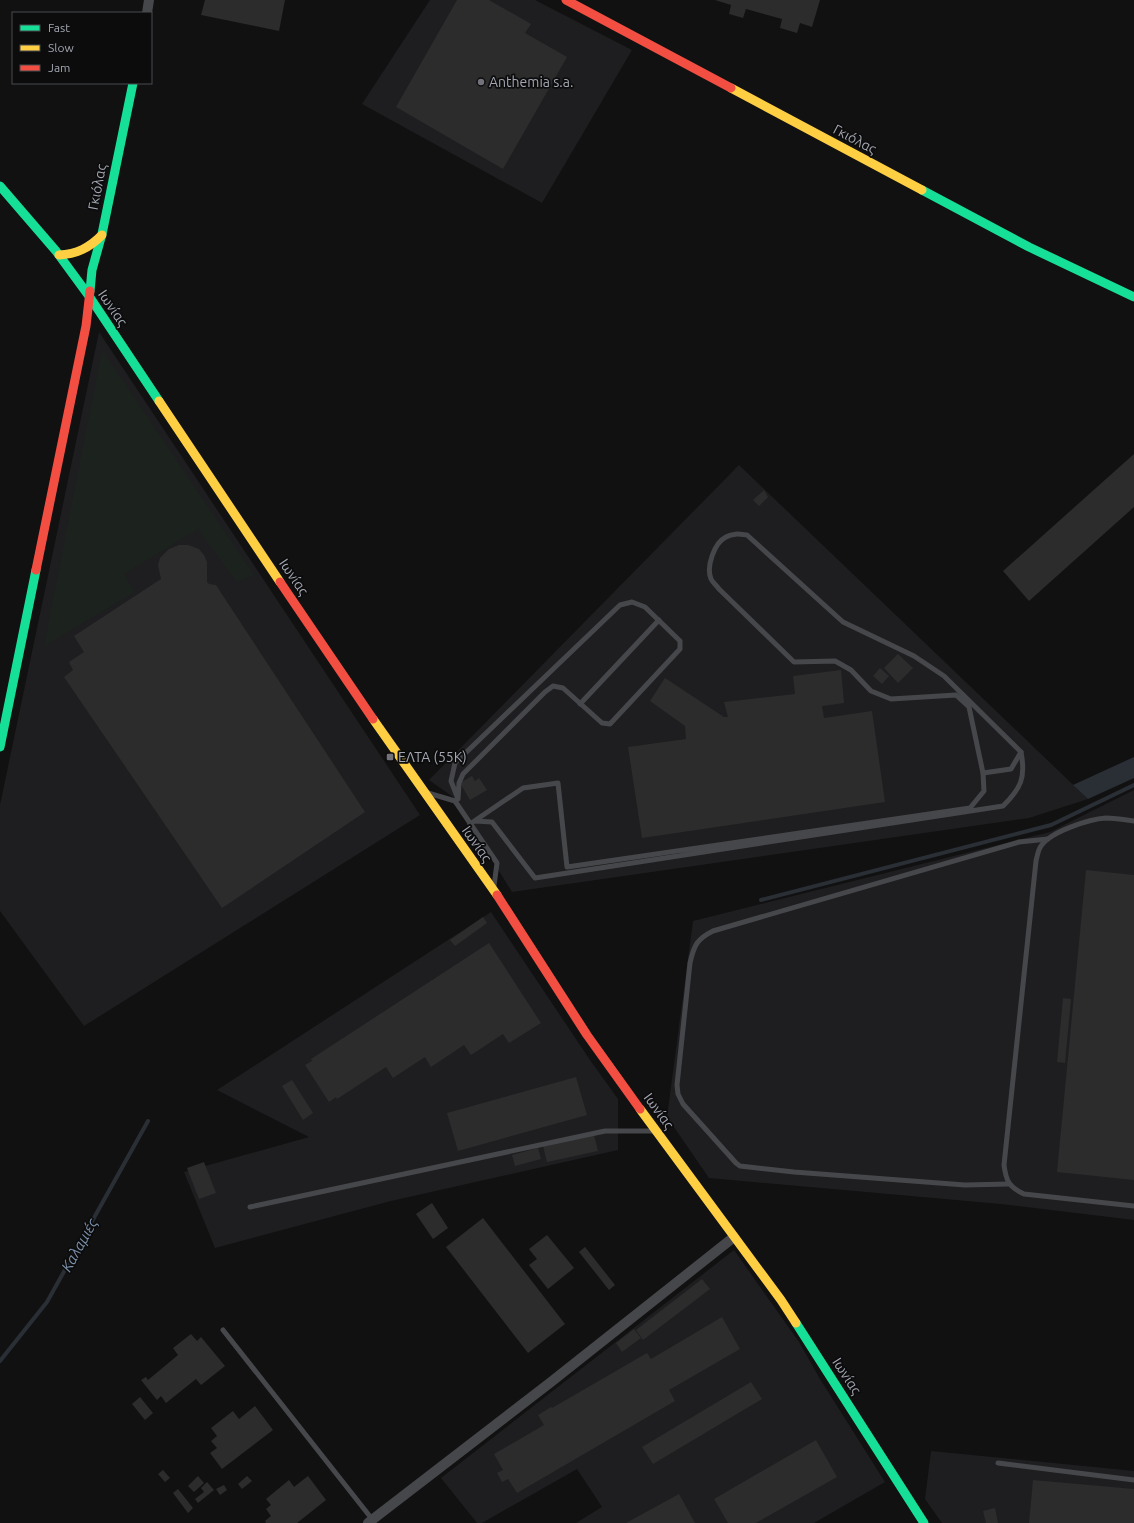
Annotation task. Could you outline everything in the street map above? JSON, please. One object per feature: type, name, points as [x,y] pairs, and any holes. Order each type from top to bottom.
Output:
[{"type":"street","points":[[147,12],[150,0]]},
{"type":"street","name":"Γκιόλας","points":[[566,0],[1029,247],[1134,297]]},
{"type":"street","name":"Γκιόλας","points":[[0,747],[86,326],[92,270],[102,234],[133,84]]},
{"type":"street","name":"Ιωνίας","points":[[0,186],[59,255],[89,296],[288,595],[423,792],[494,891],[587,1035],[781,1300],[924,1523]]},
{"type":"street","points":[[59,255],[73,254],[83,251],[92,245],[102,234]]},
{"type":"street","points":[[370,1521],[551,1382],[734,1237]]},
{"type":"lane","points":[[470,824],[524,788],[558,783],[567,867],[970,808],[984,791],[983,773],[969,707],[956,695],[890,699],[871,691],[851,670],[835,661],[794,662],[719,589],[711,579],[710,568],[713,551],[724,537],[735,534],[747,535],[843,622],[914,656],[944,676],[1021,752],[1024,767],[1022,779],[1015,794],[1003,806],[535,878],[492,822],[475,821]]},
{"type":"lane","points":[[457,800],[459,783],[463,774],[545,692],[554,686],[564,688],[602,723],[610,724],[680,649],[680,641],[645,606],[632,602],[620,605],[454,763],[450,780],[457,800],[470,824],[497,863],[494,891]]},
{"type":"lane","points":[[580,704],[659,620]]},
{"type":"lane","points":[[983,773],[1011,769],[1021,752]]},
{"type":"lane","points":[[423,792],[457,800]]},
{"type":"lane","points":[[1134,820],[1106,818],[1071,827],[1048,839],[1041,846],[1036,861],[1004,1165],[1005,1175],[1009,1184],[1014,1190],[1030,1195],[1134,1206]]},
{"type":"lane","points":[[1009,1184],[965,1185],[794,1172],[740,1166],[683,1104],[678,1094],[677,1085],[690,970],[692,954],[696,943],[703,936],[713,931],[1019,842],[1048,839]]},
{"type":"lane","points":[[250,1207],[604,1131],[656,1131]]},
{"type":"lane","points":[[223,1330],[370,1521]]},
{"type":"lane","points":[[998,1463],[1134,1480]]},
{"type":"shaded area","points":[[430,0],[535,0],[632,50],[542,203],[362,104]]},
{"type":"shaded area","points":[[99,332],[420,815],[84,1026],[0,911],[0,805]]},
{"type":"shaded area","points":[[102,350],[254,575],[237,582],[198,529],[124,574],[135,592],[44,646]]},
{"type":"shaded area","points":[[739,465],[1088,799],[1029,818],[512,892],[453,797],[429,780]]},
{"type":"shaded area","points":[[1134,757],[1134,778],[1088,799],[1073,785]]},
{"type":"shaded area","points":[[1134,790],[1134,1220],[1001,1204],[709,1178],[667,1117],[693,921],[1050,832]]},
{"type":"shaded area","points":[[491,912],[590,1060],[618,1099],[618,1150],[391,1201],[215,1248],[184,1172],[309,1137],[217,1090]]},
{"type":"shaded area","points":[[734,1250],[799,1342],[820,1379],[885,1482],[814,1523],[576,1523],[602,1507],[577,1469],[482,1523],[477,1523],[441,1478]]},
{"type":"shaded area","points":[[931,1451],[1134,1471],[1134,1523],[942,1523],[925,1499]]},
{"type":"building","points":[[205,0],[285,0],[279,31],[201,15]]},
{"type":"building","name":"Anthemia s.a.","points":[[457,0],[489,0],[531,24],[525,33],[567,57],[503,169],[396,107]]},
{"type":"building","points":[[715,0],[820,0],[812,27],[800,23],[797,33],[780,28],[782,19],[746,9],[743,18],[729,14],[731,5]]},
{"type":"building","points":[[1134,454],[1134,507],[1029,601],[1003,571]]},
{"type":"building","points":[[764,490],[768,497],[759,506],[753,500]]},
{"type":"building","points":[[179,545],[188,545],[199,549],[204,555],[207,562],[207,582],[209,584],[216,585],[365,812],[222,908],[64,677],[73,670],[69,662],[84,652],[74,636],[161,579],[158,565],[160,558],[169,549]]},
{"type":"building","points":[[898,654],[913,668],[898,683],[884,668]]},
{"type":"building","points":[[880,668],[889,676],[882,684],[873,676]]},
{"type":"building","points":[[841,670],[844,703],[822,706],[824,718],[872,711],[885,802],[642,838],[628,747],[686,739],[685,726],[650,701],[665,678],[724,717],[728,717],[724,702],[795,694],[793,676]]},
{"type":"building","points":[[472,776],[475,781],[479,778],[487,790],[470,800],[460,783]]},
{"type":"building","points":[[1086,870],[1134,875],[1134,1180],[1057,1172]]},
{"type":"building","points":[[483,917],[487,923],[455,946],[450,940]]},
{"type":"building","points":[[489,943],[541,1023],[509,1043],[503,1034],[471,1055],[464,1045],[431,1067],[425,1057],[393,1078],[386,1067],[337,1099],[336,1097],[329,1102],[305,1065],[312,1061],[311,1059]]},
{"type":"building","points":[[1063,998],[1071,999],[1065,1063],[1057,1062]]},
{"type":"building","points":[[576,1077],[587,1115],[458,1151],[447,1113]]},
{"type":"building","points":[[292,1080],[313,1113],[303,1120],[282,1086]]},
{"type":"building","points":[[594,1135],[598,1151],[547,1162],[543,1146]]},
{"type":"building","points":[[538,1148],[541,1159],[515,1166],[512,1155]]},
{"type":"building","points":[[204,1162],[216,1193],[199,1199],[187,1168]]},
{"type":"building","points":[[432,1203],[448,1228],[433,1239],[416,1214]]},
{"type":"building","points":[[483,1218],[565,1324],[528,1353],[446,1247]]},
{"type":"building","points":[[547,1235],[574,1268],[548,1289],[529,1265],[537,1259],[529,1249]]},
{"type":"building","points":[[585,1247],[615,1285],[609,1290],[579,1252]]},
{"type":"building","points":[[702,1279],[710,1289],[643,1340],[636,1330]]},
{"type":"building","points":[[722,1317],[740,1349],[669,1390],[675,1401],[517,1493],[508,1479],[502,1482],[497,1473],[503,1470],[494,1454],[544,1425],[538,1415],[647,1353],[651,1359]]},
{"type":"building","points":[[634,1329],[641,1338],[622,1352],[616,1343]]},
{"type":"building","points":[[191,1334],[197,1341],[201,1337],[225,1366],[201,1385],[196,1379],[166,1403],[161,1396],[157,1400],[141,1380],[146,1377],[148,1380],[178,1355],[173,1348]]},
{"type":"building","points":[[751,1382],[762,1399],[653,1464],[642,1447]]},
{"type":"building","points":[[140,1397],[153,1413],[145,1420],[132,1404]]},
{"type":"building","points":[[255,1406],[273,1430],[222,1469],[210,1453],[217,1448],[211,1441],[217,1436],[211,1428],[233,1411],[239,1419]]},
{"type":"building","points":[[816,1440],[837,1477],[756,1523],[728,1523],[714,1499]]},
{"type":"building","points":[[163,1470],[170,1478],[165,1482],[158,1474]]},
{"type":"building","points":[[198,1476],[204,1483],[194,1492],[188,1486]]},
{"type":"building","points":[[247,1476],[252,1481],[242,1489],[238,1484]]},
{"type":"building","points":[[308,1476],[326,1500],[297,1523],[266,1523],[265,1521],[271,1516],[266,1509],[271,1505],[266,1499],[289,1480],[294,1487]]},
{"type":"building","points":[[1033,1480],[1134,1489],[1134,1523],[1029,1523]]},
{"type":"building","points":[[207,1482],[214,1490],[198,1503],[195,1499],[204,1492],[201,1488]]},
{"type":"building","points":[[224,1485],[227,1490],[220,1495],[216,1489]]},
{"type":"building","points":[[178,1489],[193,1508],[188,1513],[173,1493]]},
{"type":"building","points":[[679,1494],[695,1523],[626,1523]]},
{"type":"building","points":[[995,1508],[998,1523],[986,1523],[983,1511]]},
{"type":"waterway","points":[[761,900],[1051,825],[1134,785]]},
{"type":"waterway","name":"Καλαμιές","points":[[0,1361],[47,1302],[148,1121]]},
{"type":"traffic: fast","points":[[90,291],[92,270],[102,234],[133,84]]},
{"type":"traffic: fast","points":[[0,186],[56,251],[89,296],[159,401]]},
{"type":"traffic: fast","points":[[922,190],[1029,247],[1134,297]]},
{"type":"traffic: fast","points":[[0,747],[36,570]]},
{"type":"traffic: fast","points":[[796,1323],[924,1523]]},
{"type":"traffic: slow","points":[[731,88],[922,190]]},
{"type":"traffic: slow","points":[[59,255],[82,250],[102,235]]},
{"type":"traffic: slow","points":[[159,401],[280,582]]},
{"type":"traffic: slow","points":[[373,719],[497,895]]},
{"type":"traffic: slow","points":[[640,1109],[781,1300],[796,1323]]},
{"type":"traffic: jam","points":[[566,0],[731,88]]},
{"type":"traffic: jam","points":[[36,570],[86,326],[90,291]]},
{"type":"traffic: jam","points":[[280,582],[373,719]]},
{"type":"traffic: jam","points":[[497,895],[587,1035],[640,1109]]},
{"type":"place","name":"Anthemia s.a.","points":[[481,82]]},
{"type":"place","name":"ΕΛΤΑ (55Κ)","points":[[390,757]]}]
